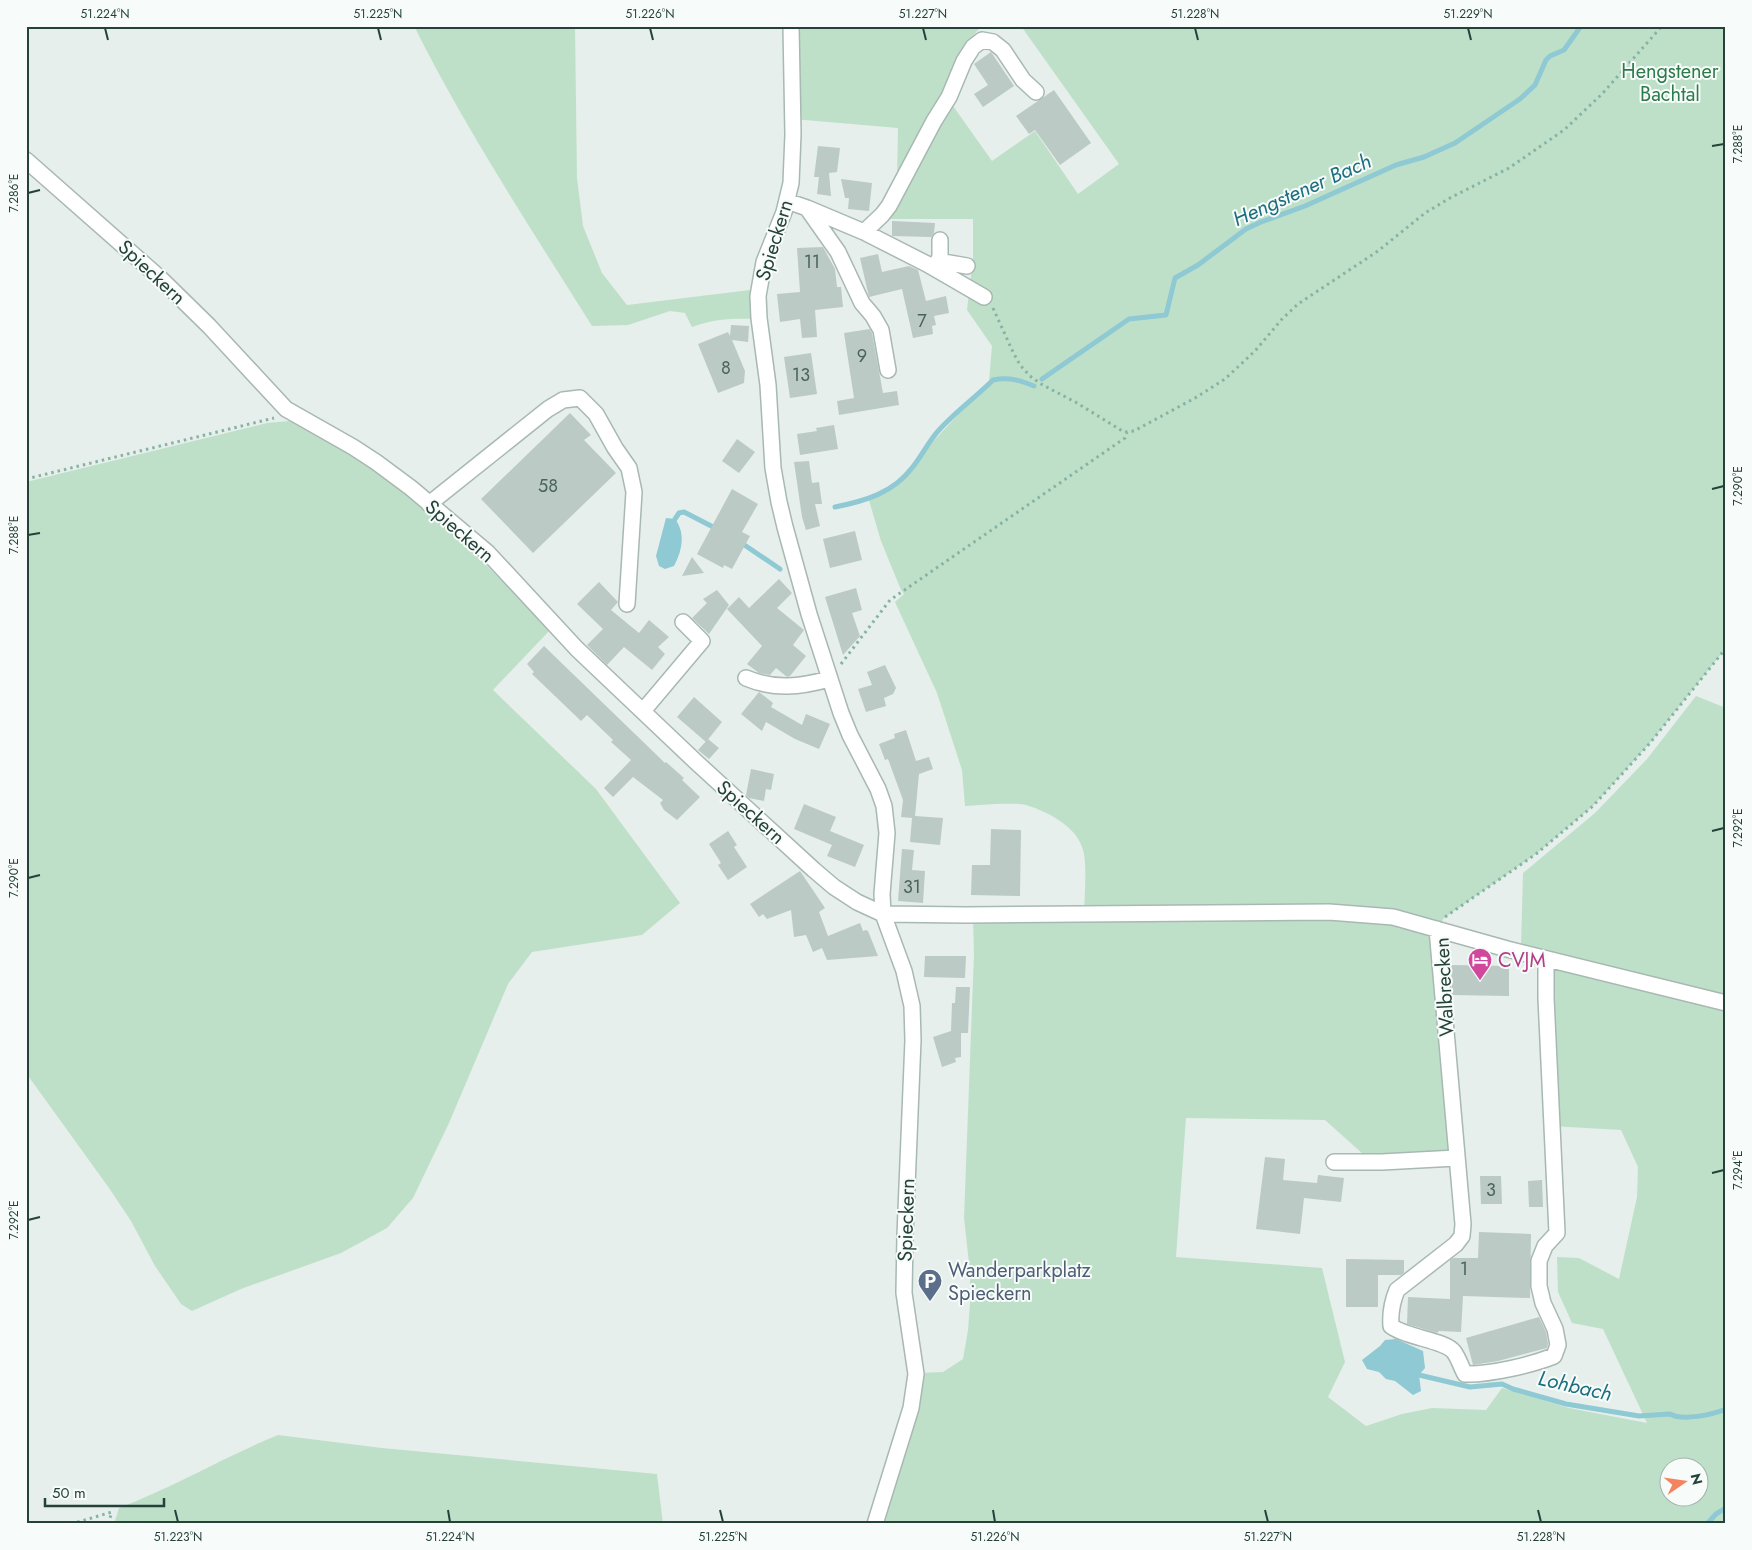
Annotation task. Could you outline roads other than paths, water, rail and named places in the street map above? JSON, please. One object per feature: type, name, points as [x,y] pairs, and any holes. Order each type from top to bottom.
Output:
[{"type":"street","name":"Spieckern","points":[[791,26],[793,140],[791,183],[787,201],[761,274],[758,296],[768,385],[775,484],[806,604],[828,676],[850,735],[878,789],[884,806],[887,832],[882,894],[883,914],[904,970],[912,1006],[913,1040],[904,1235],[904,1293],[916,1374],[911,1408],[875,1524]]},
{"type":"street","points":[[864,232],[882,215],[895,197],[934,121],[949,97],[964,61],[973,47],[982,40],[993,42],[1002,50],[1023,80],[1036,92]]},
{"type":"street","name":"Spieckern","points":[[26,160],[162,279],[286,409],[360,451],[411,488],[488,553],[554,626],[695,761],[814,870],[834,887],[857,902],[883,914],[1344,913],[1393,917],[1437,929]]},
{"type":"street","points":[[787,201],[864,232],[937,265],[984,297]]},
{"type":"street","points":[[807,208],[838,252],[862,303],[874,316],[881,330],[888,370]]},
{"type":"street","points":[[937,265],[940,256],[940,240]]},
{"type":"street","points":[[937,265],[967,266]]},
{"type":"street","points":[[429,504],[548,408],[563,400],[580,398],[596,414],[615,448],[629,468],[634,492],[628,604]]},
{"type":"street","points":[[643,711],[702,640],[683,622]]},
{"type":"street","points":[[746,678],[759,684],[783,687],[807,685],[828,676]]},
{"type":"street","name":"Walbrecken","points":[[1546,959],[1557,1233],[1545,1246],[1539,1261],[1539,1286],[1543,1303],[1555,1329],[1558,1345],[1554,1356],[1542,1361],[1477,1375],[1465,1374],[1454,1351],[1444,1345],[1398,1332],[1391,1326],[1392,1307],[1398,1290],[1456,1244],[1462,1236],[1463,1224],[1437,929],[1546,959],[1726,1003]]},
{"type":"street","points":[[1334,1162],[1382,1162],[1456,1158]]},
{"type":"water","points":[[666,518],[675,519],[681,530],[682,542],[674,566],[665,569],[659,566],[656,556]]},
{"type":"water","points":[[1396,1339],[1423,1351],[1425,1368],[1419,1375],[1421,1391],[1413,1395],[1395,1381],[1386,1379],[1379,1372],[1367,1369],[1362,1360],[1385,1340]]},
{"type":"waterway","name":"Hengstener Bach","points":[[1042,379],[1129,319],[1166,315],[1175,278],[1198,265],[1246,229],[1305,206],[1396,165],[1424,157],[1455,143],[1520,99],[1535,85],[1546,60],[1550,56],[1564,50],[1581,26]]},
{"type":"waterway","name":"Hengstener Bach","points":[[835,507],[868,499],[896,484],[912,468],[939,430],[993,380],[1014,380],[1034,386]]},
{"type":"waterway","name":"Hengstener Bach","points":[[675,519],[679,513],[684,512],[717,529]]},
{"type":"waterway","name":"Hengstener Bach","points":[[740,542],[780,569]]},
{"type":"waterway","name":"Lohbach","points":[[1419,1375],[1470,1387],[1502,1384],[1566,1404],[1639,1416],[1670,1414],[1689,1417],[1726,1409]]},
{"type":"waterway","points":[[1707,1524],[1716,1514],[1726,1508]]},
{"type":"place","name":"CVJM","points":[[1480,981]]},
{"type":"place","name":"Wanderparkplatz Spieckern","points":[[930,1302]]},
{"type":"park label","name":"Hengstener Bachtal","points":[[1670,82]]}]
